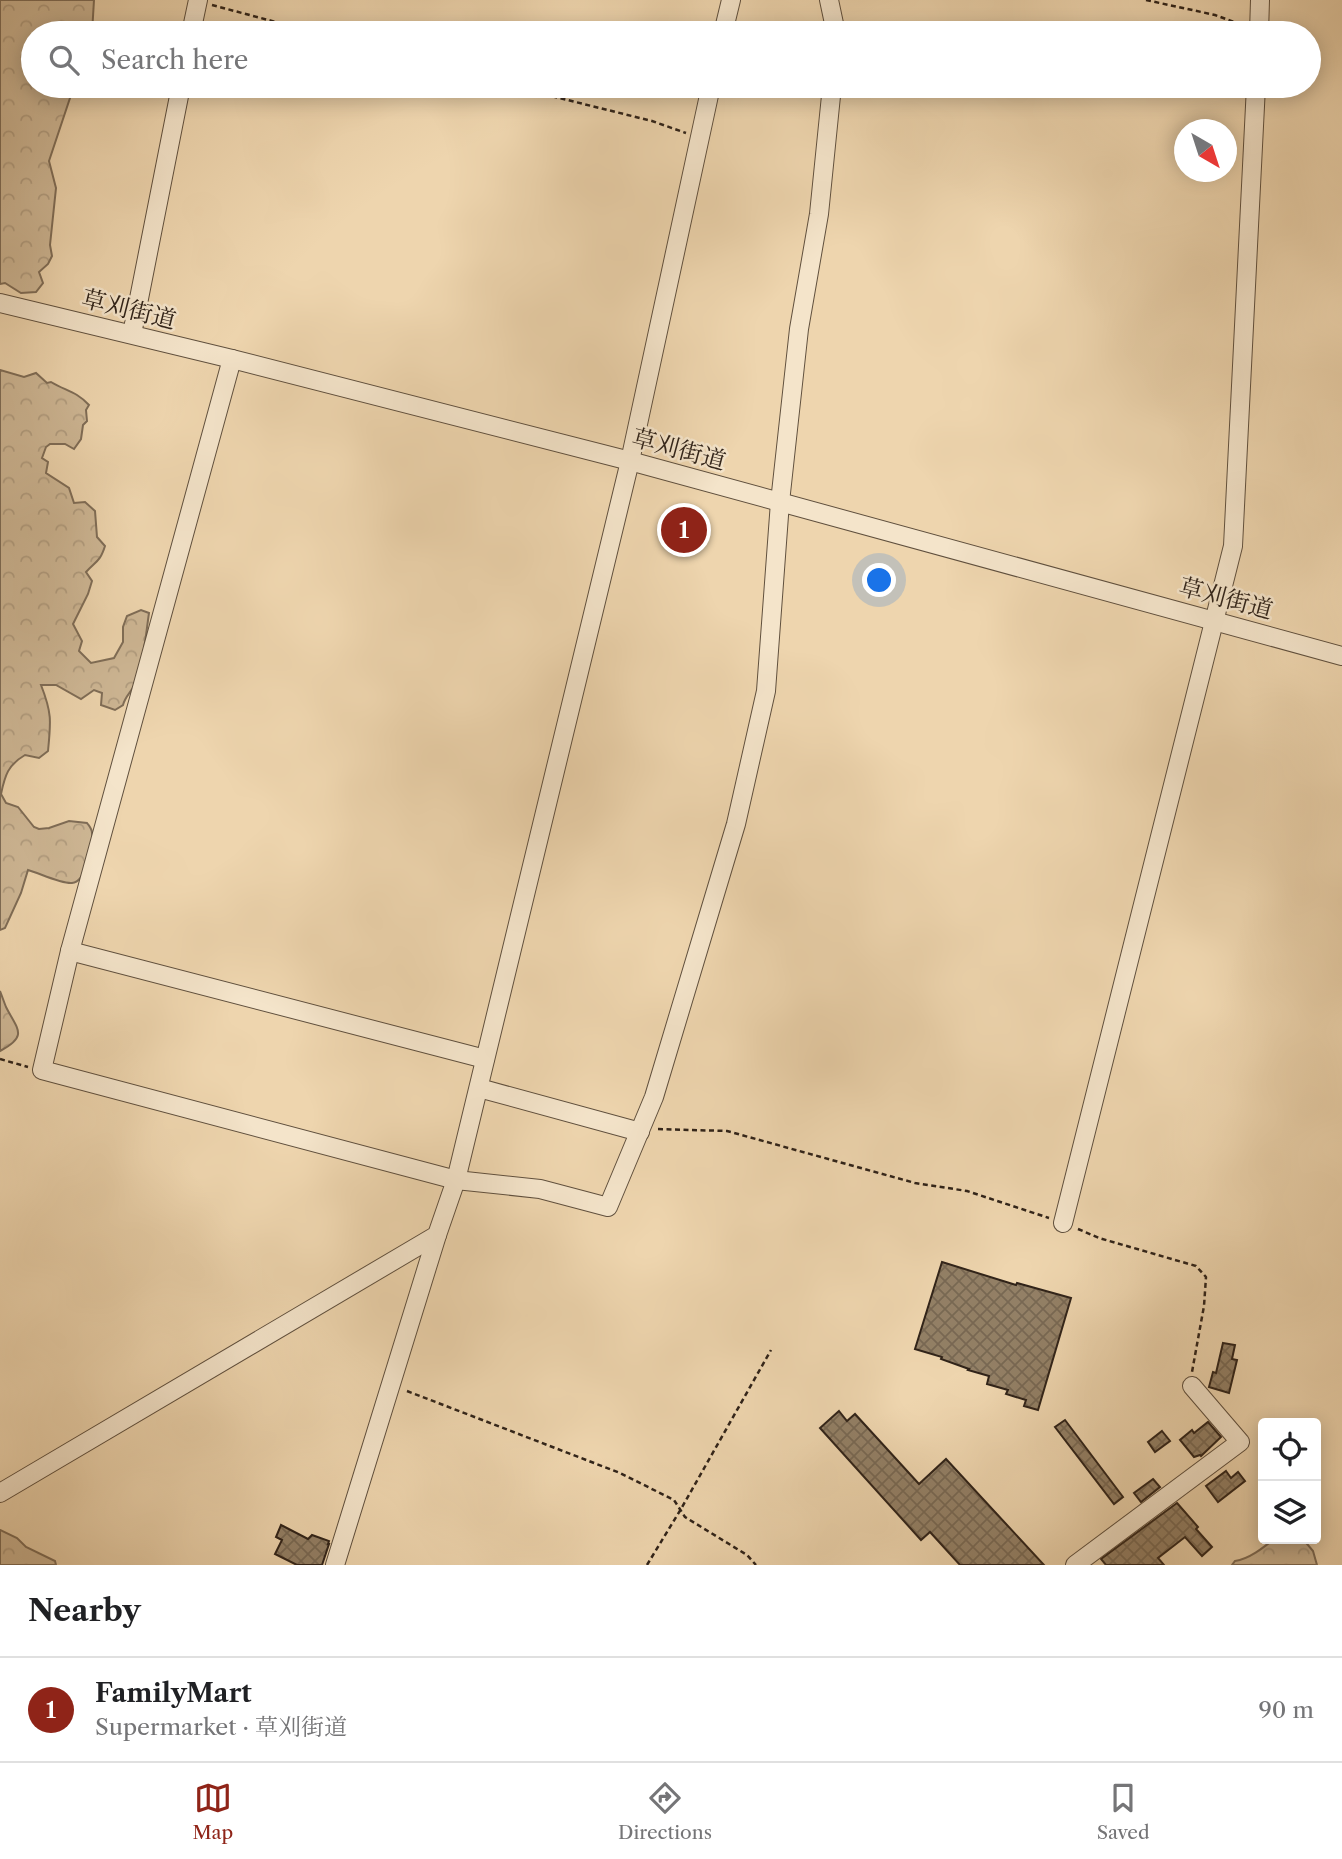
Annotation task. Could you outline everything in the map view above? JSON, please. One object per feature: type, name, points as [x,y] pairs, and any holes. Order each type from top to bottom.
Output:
[{"type":"street","points":[[726,21],[731,0]]},
{"type":"street","points":[[829,0],[833,21]]},
{"type":"street","points":[[1259,21],[1260,0]]},
{"type":"street","points":[[193,21],[197,1]]},
{"type":"street","points":[[132,334],[179,98]]},
{"type":"street","points":[[335,1565],[456,1180],[631,461],[708,98]]},
{"type":"street","points":[[232,359],[70,951],[42,1070],[456,1180],[540,1189],[608,1208],[654,1097],[736,824],[766,691],[780,502],[799,329],[819,214],[831,98]]},
{"type":"street","points":[[1063,1223],[1233,546],[1255,98]]},
{"type":"street","name":"草刈街道","points":[[0,303],[631,461],[1342,656]]},
{"type":"street","points":[[70,951],[485,1059]]},
{"type":"street","points":[[479,1088],[640,1130]]},
{"type":"street","points":[[0,1493],[437,1235]]},
{"type":"street","points":[[1075,1565],[1240,1442],[1192,1386]]},
{"type":"path","points":[[1146,0],[1231,21]]},
{"type":"path","points":[[197,1],[272,21]]},
{"type":"path","points":[[559,98],[652,121],[699,138]]},
{"type":"path","points":[[0,1059],[42,1070]]},
{"type":"path","points":[[640,1130],[727,1131],[915,1183],[967,1191],[1063,1223],[1098,1238],[1196,1266],[1206,1277],[1205,1306],[1191,1376],[1192,1386]]},
{"type":"path","points":[[647,1565],[771,1350]]},
{"type":"path","points":[[390,1385],[620,1473],[674,1500],[691,1522],[747,1555],[756,1565]]},
{"type":"green space","points":[[0,0],[94,0],[93,21],[21,21],[21,98],[70,98],[49,161],[56,188],[50,245],[52,256],[39,272],[43,283],[36,292],[21,293],[5,283],[0,284]]},
{"type":"green space","points":[[0,370],[24,377],[36,373],[47,383],[51,382],[75,394],[89,405],[81,439],[74,449],[65,444],[50,444],[42,458],[48,462],[46,473],[69,488],[74,503],[85,502],[95,511],[97,537],[105,546],[99,558],[86,572],[92,581],[73,624],[82,641],[79,651],[91,663],[114,658],[123,642],[123,627],[127,616],[141,610],[149,613],[140,670],[123,705],[115,710],[101,705],[102,693],[94,690],[81,699],[56,685],[41,685],[50,717],[48,751],[39,758],[25,755],[15,763],[6,776],[1,794],[6,803],[18,807],[34,827],[39,829],[69,821],[87,823],[92,832],[92,846],[85,870],[77,881],[72,883],[28,870],[5,928],[0,930]]},
{"type":"green space","points":[[0,991],[17,1027],[18,1036],[0,1051]]},
{"type":"green space","points":[[0,1530],[55,1561],[56,1565],[0,1565]]},
{"type":"green space","points":[[1268,1544],[1307,1544],[1313,1551],[1317,1565],[1232,1565],[1235,1561],[1256,1553]]},
{"type":"building","points":[[942,1262],[1016,1285],[1017,1283],[1071,1298],[1038,1410],[1024,1406],[1026,1400],[1006,1394],[1008,1390],[987,1384],[989,1376],[915,1349]]},
{"type":"building","points":[[1223,1343],[1235,1345],[1232,1359],[1237,1360],[1229,1393],[1209,1387],[1213,1372],[1216,1373]]},
{"type":"building","points":[[839,1411],[847,1421],[855,1414],[919,1484],[946,1459],[1044,1565],[960,1565],[930,1532],[921,1540],[820,1428]]},
{"type":"building","points":[[1065,1420],[1123,1497],[1114,1504],[1055,1427]]},
{"type":"building","points":[[1208,1422],[1221,1437],[1201,1456],[1194,1457],[1180,1440]]},
{"type":"building","points":[[1162,1431],[1170,1441],[1155,1452],[1148,1442]]},
{"type":"building","points":[[1226,1471],[1231,1478],[1238,1472],[1245,1481],[1218,1502],[1206,1486]]},
{"type":"building","points":[[1153,1479],[1160,1487],[1141,1502],[1134,1493]]},
{"type":"building","points":[[1177,1503],[1212,1547],[1202,1556],[1185,1537],[1158,1558],[1164,1565],[1106,1565],[1101,1559]]},
{"type":"building","points":[[281,1525],[308,1539],[312,1535],[329,1541],[322,1565],[297,1565],[275,1554],[282,1540],[276,1537]]},
{"type":"place","name":"FamilyMart","points":[[684,530]]}]
